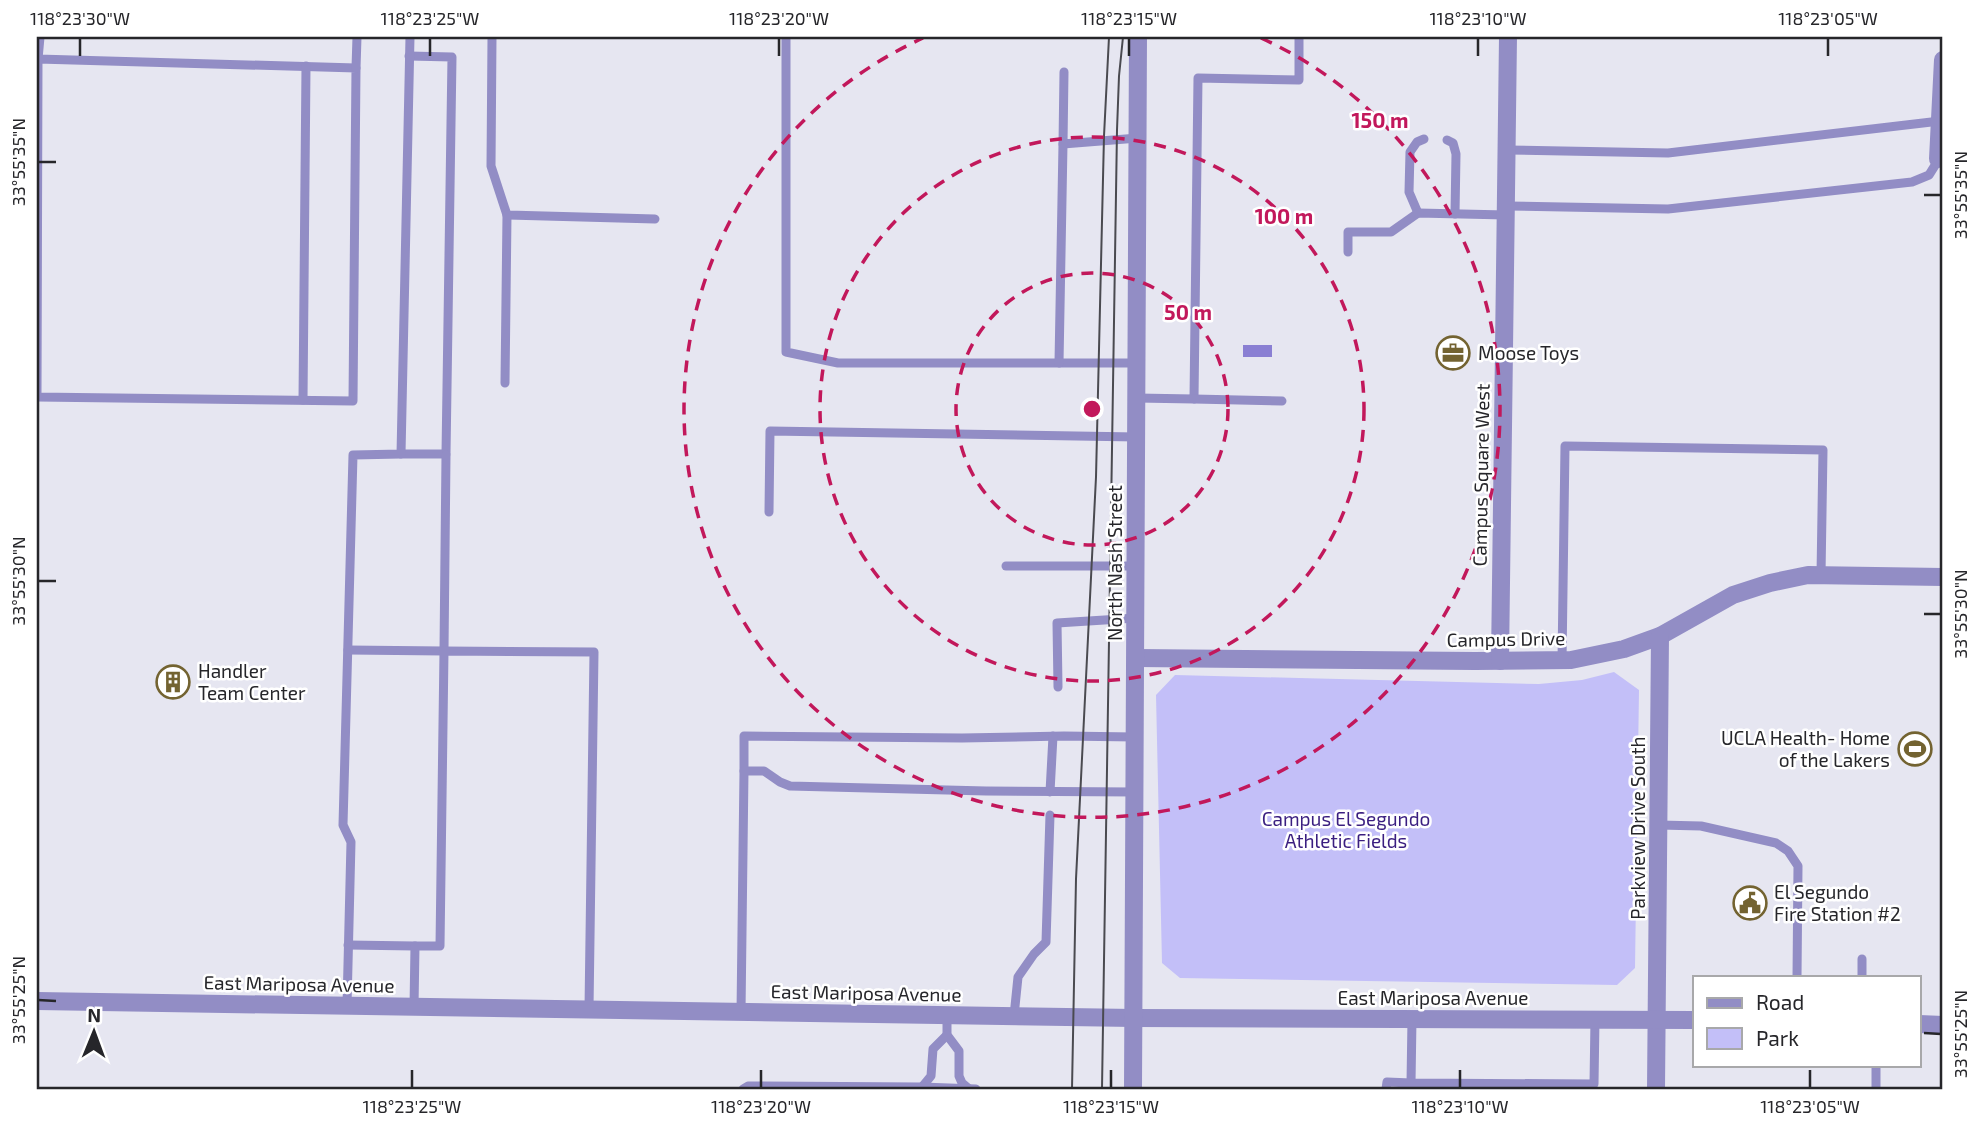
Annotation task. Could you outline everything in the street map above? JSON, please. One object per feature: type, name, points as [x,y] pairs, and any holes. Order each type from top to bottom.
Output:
[{"type":"street","name":"North Nash Street","points":[[1133,1089],[1138,37]]},
{"type":"street","name":"Campus Square West","points":[[1500,661],[1508,37]]},
{"type":"street","points":[[1941,159],[1943,60]]},
{"type":"street","name":"Campus Drive","points":[[1136,657],[1562,661],[1624,649],[1660,636],[1732,595],[1770,583],[1808,575],[1943,577]]},
{"type":"street","name":"Parkview Drive South","points":[[1656,1089],[1660,636]]},
{"type":"street","name":"East Mariposa Avenue","points":[[37,1001],[1134,1018],[1693,1020]]},
{"type":"street","points":[[1920,1024],[1943,1025]]},
{"type":"lane","points":[[40,37],[37,397],[353,401],[356,37]]},
{"type":"lane","points":[[401,454],[410,37]]},
{"type":"lane","points":[[492,37],[491,166],[507,215],[505,383]]},
{"type":"lane","points":[[786,37],[786,352],[838,363],[1137,363]]},
{"type":"lane","points":[[1194,399],[1198,78],[1299,80],[1300,37]]},
{"type":"lane","points":[[348,945],[440,946],[452,57],[409,56]]},
{"type":"lane","points":[[38,59],[356,68]]},
{"type":"lane","points":[[303,400],[306,66]]},
{"type":"lane","points":[[1059,363],[1064,72]]},
{"type":"lane","points":[[1506,150],[1668,153],[1940,121]]},
{"type":"lane","points":[[1063,144],[1138,138]]},
{"type":"lane","points":[[1418,213],[1409,192],[1410,152],[1417,142],[1424,139]]},
{"type":"lane","points":[[1447,140],[1452,143],[1456,154],[1455,214]]},
{"type":"lane","points":[[1348,251],[1348,232],[1391,232],[1418,213],[1668,209],[1912,182],[1929,175],[1941,159]]},
{"type":"lane","points":[[507,215],[655,219]]},
{"type":"lane","points":[[1137,398],[1282,401]]},
{"type":"lane","points":[[769,512],[770,431],[1137,437]]},
{"type":"lane","points":[[1562,661],[1565,446],[1823,450],[1821,575]]},
{"type":"lane","points":[[347,1005],[351,842],[342,825],[352,454],[446,455]]},
{"type":"lane","points":[[1006,566],[1136,566]]},
{"type":"lane","points":[[1058,687],[1057,623],[1136,618]]},
{"type":"lane","points":[[348,650],[594,652],[590,1009]]},
{"type":"lane","points":[[741,1012],[744,736],[1135,737]]},
{"type":"lane","points":[[1050,792],[1053,736]]},
{"type":"lane","points":[[744,771],[764,771],[790,786],[1135,792]]},
{"type":"lane","points":[[1014,1016],[1018,977],[1046,942],[1050,814]]},
{"type":"lane","points":[[1659,825],[1701,826],[1776,843],[1788,851],[1798,866],[1797,976]]},
{"type":"lane","points":[[414,1007],[415,946]]},
{"type":"lane","points":[[1862,958],[1862,976]]},
{"type":"lane","points":[[947,1015],[947,1035],[960,1051],[959,1076],[969,1089]]},
{"type":"lane","points":[[1411,1086],[1412,1019]]},
{"type":"lane","points":[[1386,1089],[1387,1083],[1411,1086],[1594,1084],[1595,1019]]},
{"type":"lane","points":[[921,1088],[931,1076],[933,1049],[947,1035]]},
{"type":"lane","points":[[1876,1066],[1876,1089]]},
{"type":"lane","points":[[743,1089],[748,1086],[976,1089]]},
{"type":"green space","name":"Campus El Segundo Athletic Fields","points":[[1614,672],[1639,690],[1635,968],[1617,985],[1180,978],[1162,963],[1156,695],[1175,675],[1539,684],[1582,680]]},
{"type":"shaded area","points":[[1243,345],[1272,345],[1272,357],[1243,357]]},
{"type":"tram line","points":[[1072,1089],[1076,879],[1096,477],[1109,37]]},
{"type":"tram line","points":[[1102,1089],[1117,130],[1123,37]]},
{"type":"place","name":"Moose Toys","points":[[1453,353]]},
{"type":"place","name":"Handler Team Center","points":[[173,682]]},
{"type":"place","name":"UCLA Health- Home of the Lakers","points":[[1915,749]]},
{"type":"place","name":"El Segundo Fire Station #2","points":[[1750,903]]}]
